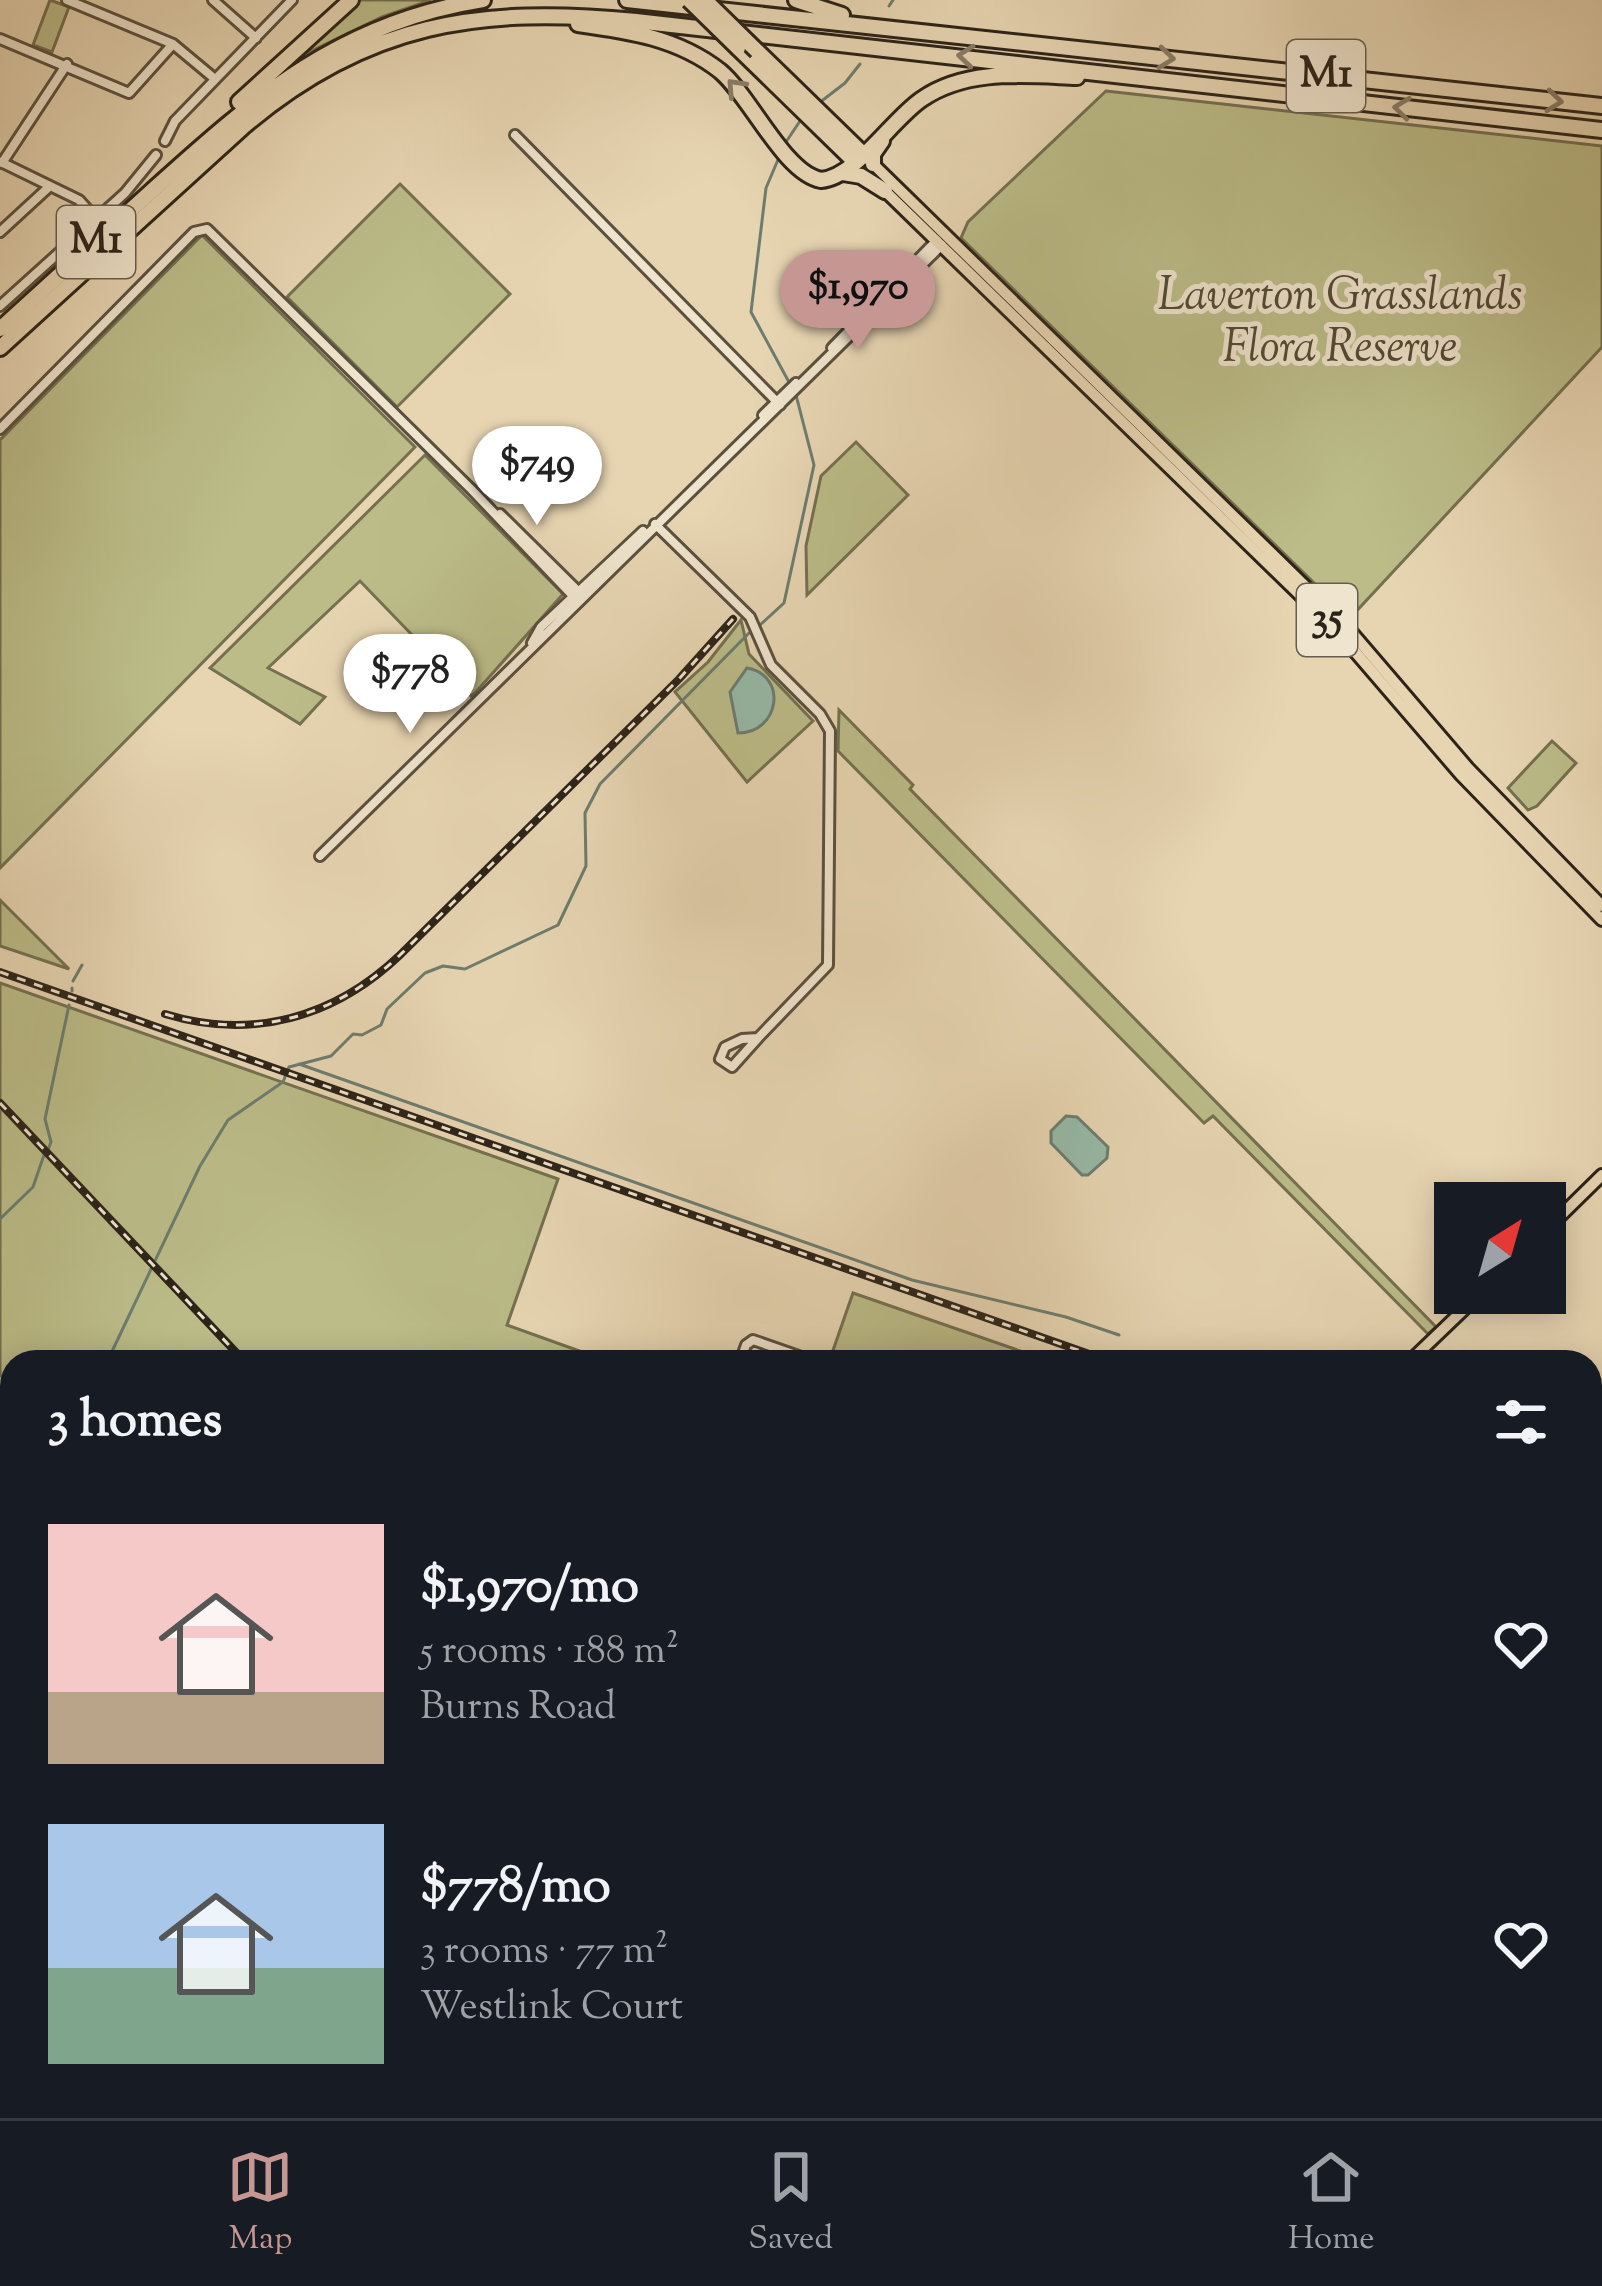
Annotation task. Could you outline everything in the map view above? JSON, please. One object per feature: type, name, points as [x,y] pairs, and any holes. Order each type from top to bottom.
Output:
[{"type":"highway","points":[[191,155],[249,92],[351,0]]},
{"type":"highway","name":"M1","points":[[0,329],[258,96],[315,58],[375,29],[479,0]]},
{"type":"highway","name":"M1","points":[[626,0],[1602,106]]},
{"type":"highway","name":"35","points":[[689,0],[863,160]]},
{"type":"highway","name":"35","points":[[705,0],[863,160]]},
{"type":"highway","points":[[796,0],[871,22],[1050,45]]},
{"type":"highway","name":"M1","points":[[0,348],[243,127],[286,94],[332,65],[382,43],[471,19],[563,14],[1602,130]]},
{"type":"highway","points":[[471,19],[559,22],[667,41],[729,80],[804,174],[821,180],[863,160],[923,98],[965,80],[1012,75],[1124,76]]},
{"type":"highway","points":[[843,173],[854,173],[885,191]]},
{"type":"main road","name":"35","points":[[863,160],[885,191],[942,240]]},
{"type":"main road","name":"35","points":[[863,160],[1334,620],[1602,920]]},
{"type":"main road","name":"35","points":[[1520,829],[1602,906]]},
{"type":"main road","points":[[1566,1210],[1602,1175]]},
{"type":"main road","points":[[1424,1350],[1460,1314]]},
{"type":"street","points":[[68,0],[172,44],[215,79]]},
{"type":"street","points":[[213,0],[256,38]]},
{"type":"street","points":[[165,141],[176,121],[292,0]]},
{"type":"street","points":[[0,39],[129,93],[172,44]]},
{"type":"street","points":[[67,64],[1,162],[79,200],[96,219]]},
{"type":"street","points":[[515,134],[778,404]]},
{"type":"street","points":[[0,307],[124,193],[156,154]]},
{"type":"street","points":[[0,232],[50,186]]},
{"type":"street","points":[[0,429],[202,229],[221,240],[578,595]]},
{"type":"street","points":[[320,856],[578,595],[942,240]]},
{"type":"street","points":[[655,524],[748,614],[771,665],[820,714],[830,731],[828,964],[758,1037],[735,1070],[720,1059],[725,1047],[758,1037]]},
{"type":"street","points":[[744,1350],[755,1340],[783,1350]]},
{"type":"green space","points":[[50,0],[69,7],[52,52],[33,45]]},
{"type":"green space","points":[[357,0],[431,0],[382,17],[303,55],[313,39]]},
{"type":"green space","name":"Laverton Grasslands Flora Reserve","points":[[1106,91],[1602,146],[1602,347],[1350,618],[961,238],[968,222]]},
{"type":"green space","points":[[400,184],[510,294],[397,407],[287,297]]},
{"type":"green space","points":[[202,235],[415,447],[0,868],[0,440]]},
{"type":"green space","points":[[856,442],[908,495],[807,595],[806,546],[821,476]]},
{"type":"green space","points":[[425,455],[563,594],[475,693],[471,696],[360,581],[268,668],[325,697],[300,724],[210,668]]},
{"type":"green space","points":[[741,620],[749,654],[813,721],[747,782],[675,692],[708,662]]},
{"type":"green space","points":[[839,710],[913,785],[910,789],[1436,1327],[1428,1334],[1213,1116],[1204,1123],[838,751]]},
{"type":"green space","points":[[1552,741],[1576,763],[1528,810],[1508,788]]},
{"type":"green space","points":[[0,900],[69,969],[0,946]]},
{"type":"green space","points":[[0,983],[558,1179],[507,1325],[577,1350],[238,1350],[0,1099]]},
{"type":"green space","points":[[0,1107],[231,1350],[0,1350]]},
{"type":"green space","points":[[853,1293],[1017,1350],[833,1350]]},
{"type":"shaded area","points":[[747,668],[769,681],[774,703],[763,724],[738,733],[730,692]]},
{"type":"shaded area","points":[[1066,1116],[1077,1117],[1108,1147],[1107,1158],[1088,1175],[1082,1175],[1051,1143],[1051,1131]]},
{"type":"waterway","points":[[889,6],[893,0]]},
{"type":"waterway","points":[[819,103],[860,64]]},
{"type":"waterway","points":[[786,142],[800,121]]},
{"type":"waterway","points":[[780,155],[766,188],[751,312],[790,384]]},
{"type":"waterway","points":[[760,625],[784,603],[814,465],[796,395]]},
{"type":"waterway","points":[[113,1350],[200,1166],[228,1120],[283,1082],[289,1067],[331,1056],[353,1034],[362,1035],[381,1025],[387,1009],[425,973],[443,966],[465,969],[558,925],[586,866],[585,813],[600,784],[749,633]]},
{"type":"waterway","points":[[73,981],[82,965]]},
{"type":"waterway","points":[[48,1150],[51,1142],[45,1119],[69,1005]]},
{"type":"waterway","points":[[299,1064],[912,1280],[1066,1317],[1119,1335]]},
{"type":"waterway","points":[[0,1219],[33,1187],[44,1155]]},
{"type":"railway","points":[[165,1014],[198,1022],[261,1024],[320,1008],[375,976],[679,679],[733,619]]},
{"type":"railway","points":[[0,972],[1078,1350]]},
{"type":"railway","points":[[0,1103],[234,1350]]}]
